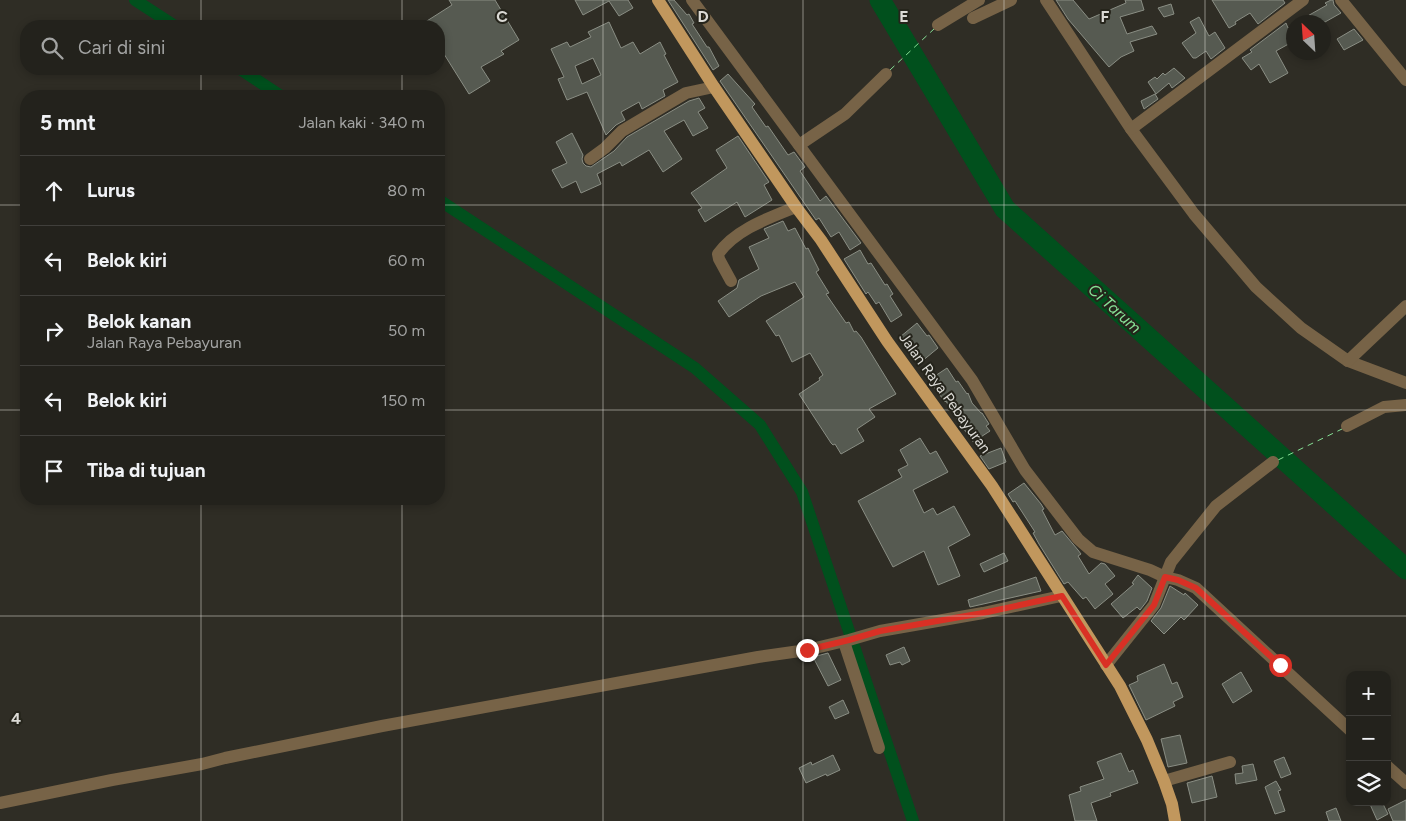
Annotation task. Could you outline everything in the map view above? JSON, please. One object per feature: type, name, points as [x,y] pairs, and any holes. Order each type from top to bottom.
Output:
[{"type":"main road","name":"Jalan Raya Pebayuran","points":[[658,0],[714,87],[821,240],[887,341],[992,486],[1106,665],[1124,694],[1164,781],[1172,804],[1175,821]]},
{"type":"street","points":[[692,0],[972,380],[1025,470],[1078,539],[1094,552],[1150,570],[1196,588],[1346,726]]},
{"type":"street","points":[[938,25],[978,0]]},
{"type":"street","points":[[973,18],[1011,0]]},
{"type":"street","points":[[1046,0],[1131,129],[1194,214],[1256,287],[1301,328],[1348,361],[1406,383]]},
{"type":"street","points":[[1131,129],[1303,0]]},
{"type":"street","points":[[1341,0],[1406,80]]},
{"type":"street","points":[[799,145],[845,114],[886,74]]},
{"type":"street","points":[[590,159],[605,148],[622,131],[686,93],[714,87]]},
{"type":"street","points":[[730,281],[718,254],[724,245],[753,226],[796,206]]},
{"type":"street","points":[[1348,361],[1406,306]]},
{"type":"street","points":[[1347,426],[1384,407],[1406,405]]},
{"type":"street","points":[[1106,665],[1154,605],[1171,562],[1216,506],[1273,462]]},
{"type":"street","points":[[0,803],[202,764],[382,726],[846,641],[880,631],[983,613],[1062,596]]},
{"type":"street","points":[[846,641],[879,748]]},
{"type":"street","points":[[1164,781],[1230,762]]},
{"type":"street","points":[[1391,770],[1406,783]]},
{"type":"building","points":[[449,0],[495,0],[519,40],[501,51],[504,54],[481,67],[490,81],[469,94],[445,56],[445,20],[428,20],[452,5]]},
{"type":"building","points":[[575,0],[628,0],[633,8],[619,16],[609,1],[583,15]]},
{"type":"building","points":[[668,0],[674,0],[687,15],[689,14],[694,23],[692,24],[707,47],[709,47],[719,66],[713,70]]},
{"type":"building","points":[[1056,0],[1073,0],[1089,19],[1126,3],[1125,0],[1141,0],[1144,10],[1120,17],[1127,34],[1152,26],[1157,34],[1130,42],[1134,51],[1121,57],[1109,67],[1068,19]]},
{"type":"building","points":[[1212,0],[1283,0],[1285,3],[1258,24],[1250,13],[1229,28]]},
{"type":"building","points":[[1333,0],[1334,5],[1341,13],[1331,19],[1331,15],[1309,15],[1327,5],[1325,3]]},
{"type":"building","points":[[1171,4],[1174,14],[1164,17],[1158,8]]},
{"type":"building","points":[[1199,17],[1209,36],[1215,32],[1225,48],[1211,59],[1206,51],[1193,58],[1182,43],[1196,33],[1190,22]]},
{"type":"building","points":[[609,22],[621,48],[633,42],[640,54],[660,42],[666,54],[664,55],[678,82],[663,90],[665,96],[642,109],[639,102],[621,112],[625,120],[616,125],[606,135],[587,92],[567,100],[558,79],[564,77],[551,49],[567,42],[570,47],[591,37],[588,32]],"holes":[[[593,58],[601,75],[582,84],[575,66]]]},
{"type":"building","points":[[1286,23],[1286,45],[1276,51],[1288,73],[1270,83],[1259,64],[1251,70],[1242,58],[1252,52],[1250,50]]},
{"type":"building","points":[[1354,29],[1363,40],[1344,50],[1337,39]]},
{"type":"building","points":[[1174,68],[1185,78],[1172,88],[1169,83],[1156,94],[1148,82],[1155,77],[1157,79],[1163,73],[1165,75]]},
{"type":"building","points":[[728,74],[755,104],[752,107],[788,155],[794,152],[805,167],[800,171],[820,201],[826,196],[861,243],[850,250],[839,232],[831,237],[819,218],[816,220],[720,81]]},
{"type":"building","points":[[1155,94],[1158,99],[1144,109],[1141,101]]},
{"type":"building","points":[[699,98],[705,108],[698,112],[708,128],[693,136],[684,120],[664,131],[682,159],[663,172],[649,150],[622,166],[620,162],[597,174],[601,184],[581,193],[576,181],[562,188],[552,170],[567,163],[556,142],[572,133],[583,155],[583,163],[591,167],[614,151],[627,137],[689,101]]},
{"type":"building","points":[[738,136],[769,182],[764,185],[772,200],[745,217],[737,202],[705,222],[698,210],[702,208],[691,193],[727,168],[716,150]]},
{"type":"building","points":[[783,221],[788,231],[795,228],[819,270],[816,272],[829,293],[826,294],[846,323],[849,322],[854,332],[856,331],[861,337],[896,394],[869,409],[875,417],[857,429],[864,441],[841,454],[835,444],[831,443],[799,394],[820,380],[819,378],[823,375],[810,353],[792,362],[779,335],[776,336],[766,321],[804,297],[795,282],[761,296],[729,317],[718,301],[737,288],[739,280],[759,269],[749,247],[769,238],[764,229]]},
{"type":"building","points":[[860,250],[868,264],[871,263],[893,294],[890,296],[902,315],[891,322],[879,302],[876,304],[868,292],[866,294],[844,259]]},
{"type":"building","points":[[917,323],[938,348],[921,362],[900,337]]},
{"type":"building","points":[[947,368],[956,382],[958,381],[968,393],[972,403],[989,424],[986,426],[990,431],[973,442],[946,401],[929,380]]},
{"type":"building","points":[[920,438],[930,454],[936,451],[948,472],[913,490],[924,513],[933,508],[937,515],[954,506],[970,535],[948,547],[960,576],[938,585],[924,551],[893,567],[858,501],[902,477],[898,470],[908,465],[900,450]]},
{"type":"building","points":[[1001,448],[1006,462],[989,469],[980,456]]},
{"type":"building","points":[[1024,483],[1044,509],[1042,510],[1055,535],[1062,531],[1081,554],[1078,556],[1089,574],[1101,563],[1105,564],[1115,576],[1105,584],[1113,594],[1095,609],[1086,597],[1083,599],[1068,582],[1064,584],[1039,544],[1033,533],[1035,532],[1015,501],[1013,502],[1008,494]]},
{"type":"building","points":[[1004,553],[1008,561],[984,572],[980,564]]},
{"type":"building","points":[[1138,575],[1152,588],[1147,601],[1140,610],[1137,607],[1123,618],[1111,604],[1134,584],[1132,583]]},
{"type":"building","points":[[1036,577],[1041,591],[970,607],[968,600]]},
{"type":"building","points":[[1170,586],[1184,595],[1185,593],[1198,605],[1184,620],[1181,617],[1164,634],[1151,621],[1161,608]]},
{"type":"building","points":[[904,647],[910,661],[902,665],[900,662],[890,665],[886,655]]},
{"type":"building","points":[[828,653],[841,680],[828,686],[813,657]]},
{"type":"building","points":[[1164,664],[1172,684],[1177,682],[1183,697],[1173,702],[1175,706],[1146,720],[1129,685],[1138,681],[1137,676]]},
{"type":"building","points":[[1241,672],[1252,691],[1233,703],[1222,684]]},
{"type":"building","points":[[843,700],[849,713],[835,719],[829,707]]},
{"type":"building","points":[[1180,735],[1187,763],[1168,767],[1161,739]]},
{"type":"building","points":[[1121,753],[1129,772],[1133,770],[1138,783],[1110,793],[1111,796],[1091,803],[1097,821],[1075,821],[1069,795],[1081,791],[1080,787],[1104,779],[1097,762]]},
{"type":"building","points":[[833,755],[840,770],[806,783],[799,768],[811,762],[812,765]]},
{"type":"building","points":[[1284,757],[1291,774],[1281,778],[1274,761]]},
{"type":"building","points":[[1253,764],[1257,780],[1236,784],[1235,774],[1243,773],[1242,766]]},
{"type":"building","points":[[1212,776],[1217,797],[1192,803],[1187,783]]},
{"type":"building","points":[[1276,781],[1281,790],[1278,791],[1285,811],[1275,814],[1265,787]]},
{"type":"building","points":[[1406,800],[1406,821],[1393,821],[1388,809]]},
{"type":"building","points":[[1371,806],[1384,806],[1388,814],[1377,820]]},
{"type":"building","points":[[1336,808],[1341,821],[1329,821],[1326,812]]},
{"type":"waterway","points":[[135,0],[166,20]]},
{"type":"waterway","name":"Ci Tarum","points":[[880,0],[1005,209],[1406,569]]},
{"type":"waterway","points":[[249,75],[272,90]]},
{"type":"waterway","points":[[445,204],[695,368],[760,425],[802,492],[913,821]]},
{"type":"ferry route","points":[[890,70],[935,28]]},
{"type":"ferry route","points":[[1278,460],[1342,429]]},
{"type":"route","points":[[807,650],[880,631],[983,613],[1034,600],[1062,596],[1106,665],[1154,605],[1165,577],[1178,580],[1196,588],[1280,665]]}]
